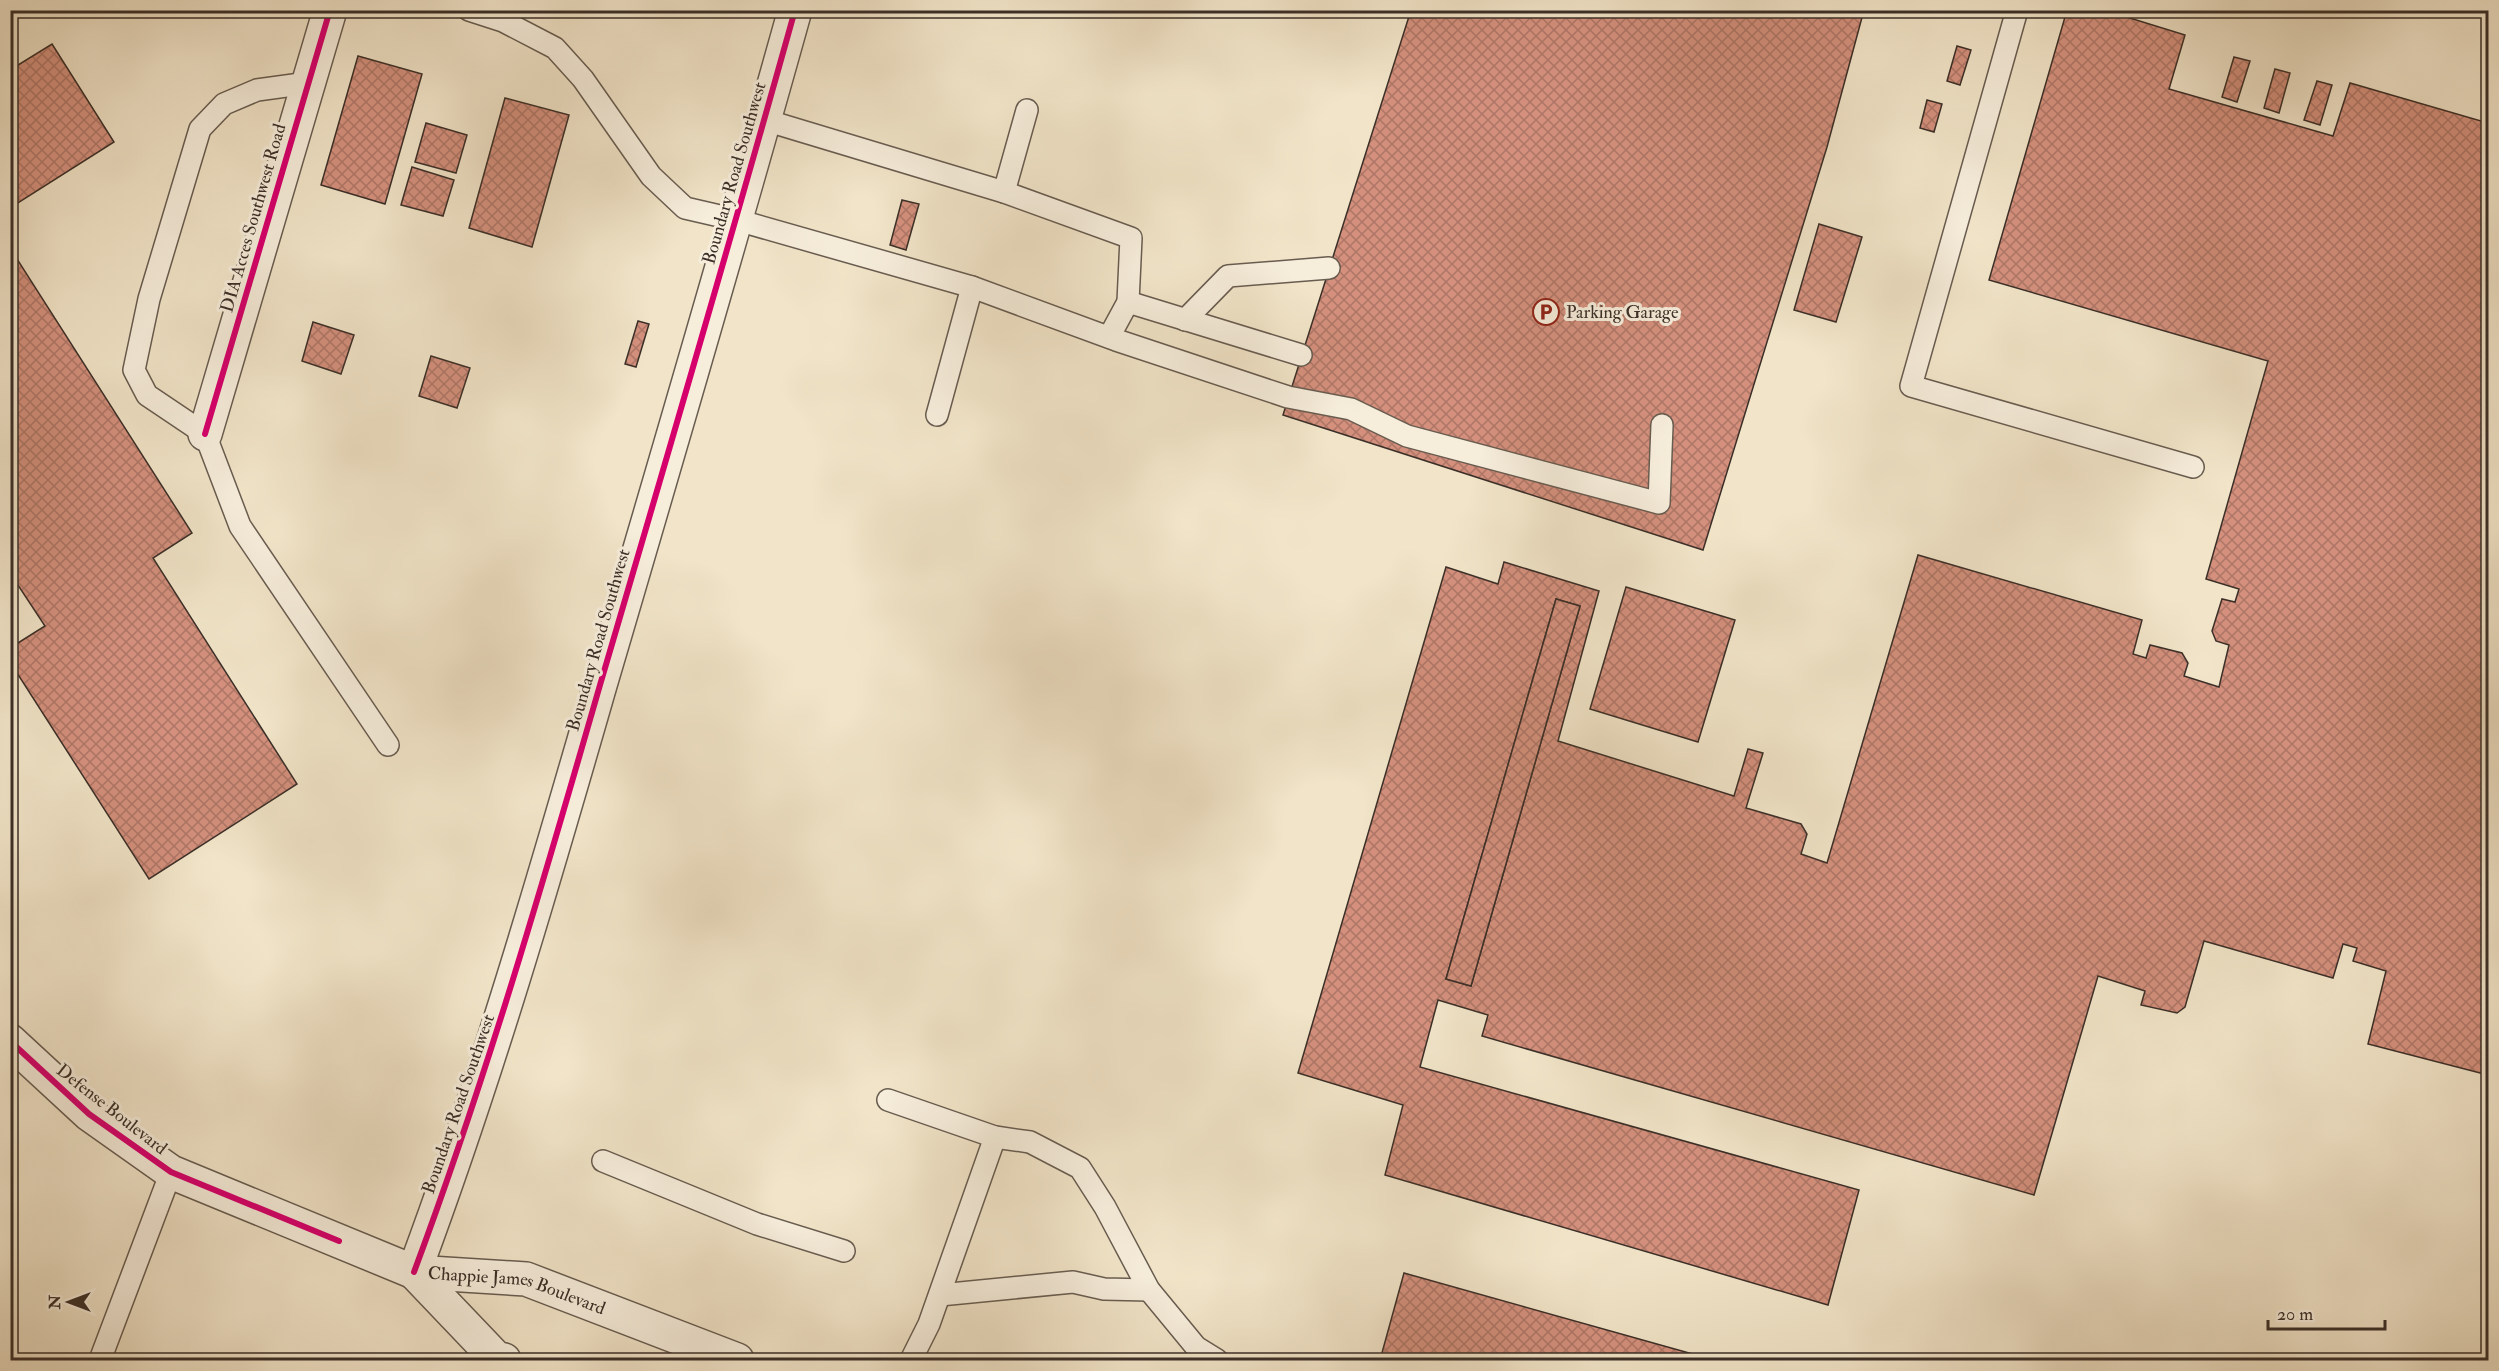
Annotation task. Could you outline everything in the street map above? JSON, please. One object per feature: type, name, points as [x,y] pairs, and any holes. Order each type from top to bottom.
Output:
[{"type":"street","name":"DIA Acces Southwest Road","points":[[205,434],[330,10]]},
{"type":"street","name":"Boundary Road Southwest","points":[[414,1272],[456,1160],[501,1025],[737,220],[795,10]]},
{"type":"street","name":"Defense Boulevard","points":[[10,1041],[89,1114],[171,1172],[414,1272]]},
{"type":"street","name":"Chappie James Boulevard","points":[[414,1272],[496,1358],[504,1360]]},
{"type":"street","name":"Chappie James Boulevard","points":[[414,1272],[526,1279],[737,1360]]},
{"type":"lane","points":[[469,10],[503,21],[555,48],[583,79],[651,176],[685,208],[737,220],[972,287],[1109,337],[1288,397],[1351,409],[1407,436],[1659,503],[1662,425]]},
{"type":"lane","points":[[2018,10],[1911,386],[2193,467]]},
{"type":"lane","points":[[308,83],[257,90],[224,104],[200,129],[149,299],[134,370],[147,395],[205,434],[240,526],[388,745]]},
{"type":"lane","points":[[1004,192],[1027,110]]},
{"type":"lane","points":[[765,120],[1004,192],[1131,238],[1128,302],[1109,337]]},
{"type":"lane","points":[[1185,320],[1228,276],[1329,268]]},
{"type":"lane","points":[[937,415],[972,287]]},
{"type":"lane","points":[[1128,302],[1301,355]]},
{"type":"lane","points":[[888,1100],[995,1137],[1030,1142],[1080,1168],[1105,1207],[1149,1290],[1196,1347],[1217,1360]]},
{"type":"lane","points":[[911,1360],[940,1294],[995,1137]]},
{"type":"lane","points":[[603,1161],[757,1224],[844,1251]]},
{"type":"lane","points":[[100,1360],[171,1172]]},
{"type":"lane","points":[[940,1294],[1073,1282],[1104,1289],[1149,1290]]},
{"type":"building","name":"Parking Garage","points":[[1411,10],[1864,10],[1827,147],[1703,550],[1283,415]]},
{"type":"building","points":[[2067,10],[2104,10],[2185,35],[2169,89],[2333,136],[2350,83],[2488,123],[2488,1075],[2368,1044],[2386,971],[2353,961],[2357,948],[2343,944],[2333,978],[2204,941],[2185,1007],[2177,1013],[2141,1005],[2145,991],[2098,976],[2034,1195],[1482,1036],[1488,1015],[1438,1000],[1420,1067],[1859,1190],[1828,1305],[1385,1175],[1403,1105],[1298,1073],[1446,567],[1498,584],[1504,562],[1599,591],[1558,741],[1734,796],[1748,749],[1763,753],[1746,808],[1801,824],[1807,834],[1801,854],[1827,863],[1918,555],[2142,620],[2133,654],[2146,658],[2150,645],[2182,653],[2188,663],[2184,676],[2219,687],[2229,645],[2216,641],[2212,631],[2222,599],[2235,602],[2239,589],[2206,579],[2268,361],[1989,280]],"holes":[[[1556,599],[1580,606],[1471,986],[1446,979]]]},
{"type":"building","points":[[52,44],[114,142],[10,208],[10,70]]},
{"type":"building","points":[[1957,46],[1971,50],[1960,85],[1947,81]]},
{"type":"building","points":[[358,56],[422,74],[385,204],[321,185]]},
{"type":"building","points":[[2234,57],[2250,61],[2237,102],[2222,97]]},
{"type":"building","points":[[2275,69],[2290,73],[2279,113],[2264,108]]},
{"type":"building","points":[[2317,81],[2332,85],[2320,125],[2304,120]]},
{"type":"building","points":[[505,98],[569,115],[532,247],[469,228]]},
{"type":"building","points":[[1927,100],[1942,104],[1934,132],[1920,128]]},
{"type":"building","points":[[426,123],[467,135],[456,173],[415,162]]},
{"type":"building","points":[[412,167],[454,180],[443,216],[401,205]]},
{"type":"building","points":[[902,200],[919,204],[906,250],[890,245]]},
{"type":"building","points":[[1819,224],[1862,237],[1836,322],[1794,310]]},
{"type":"building","points":[[10,248],[192,533],[153,558],[297,784],[149,879],[10,662],[10,648],[45,626],[10,573]]},
{"type":"building","points":[[638,321],[649,324],[636,367],[625,364]]},
{"type":"building","points":[[313,322],[354,335],[341,374],[302,361]]},
{"type":"building","points":[[431,356],[470,368],[457,408],[419,396]]},
{"type":"building","points":[[1626,587],[1735,620],[1698,742],[1590,709]]},
{"type":"building","points":[[1556,599],[1580,606],[1471,986],[1446,979]]},
{"type":"building","points":[[1404,1273],[1714,1360],[1380,1360]]},
{"type":"cycle path","points":[[205,434],[330,10]]},
{"type":"cycle path","points":[[414,1272],[465,1127],[535,907],[699,348],[795,10]]},
{"type":"cycle path","points":[[10,1041],[89,1114],[171,1172],[339,1241]]},
{"type":"place","name":"Parking Garage","points":[[1546,312]]}]
